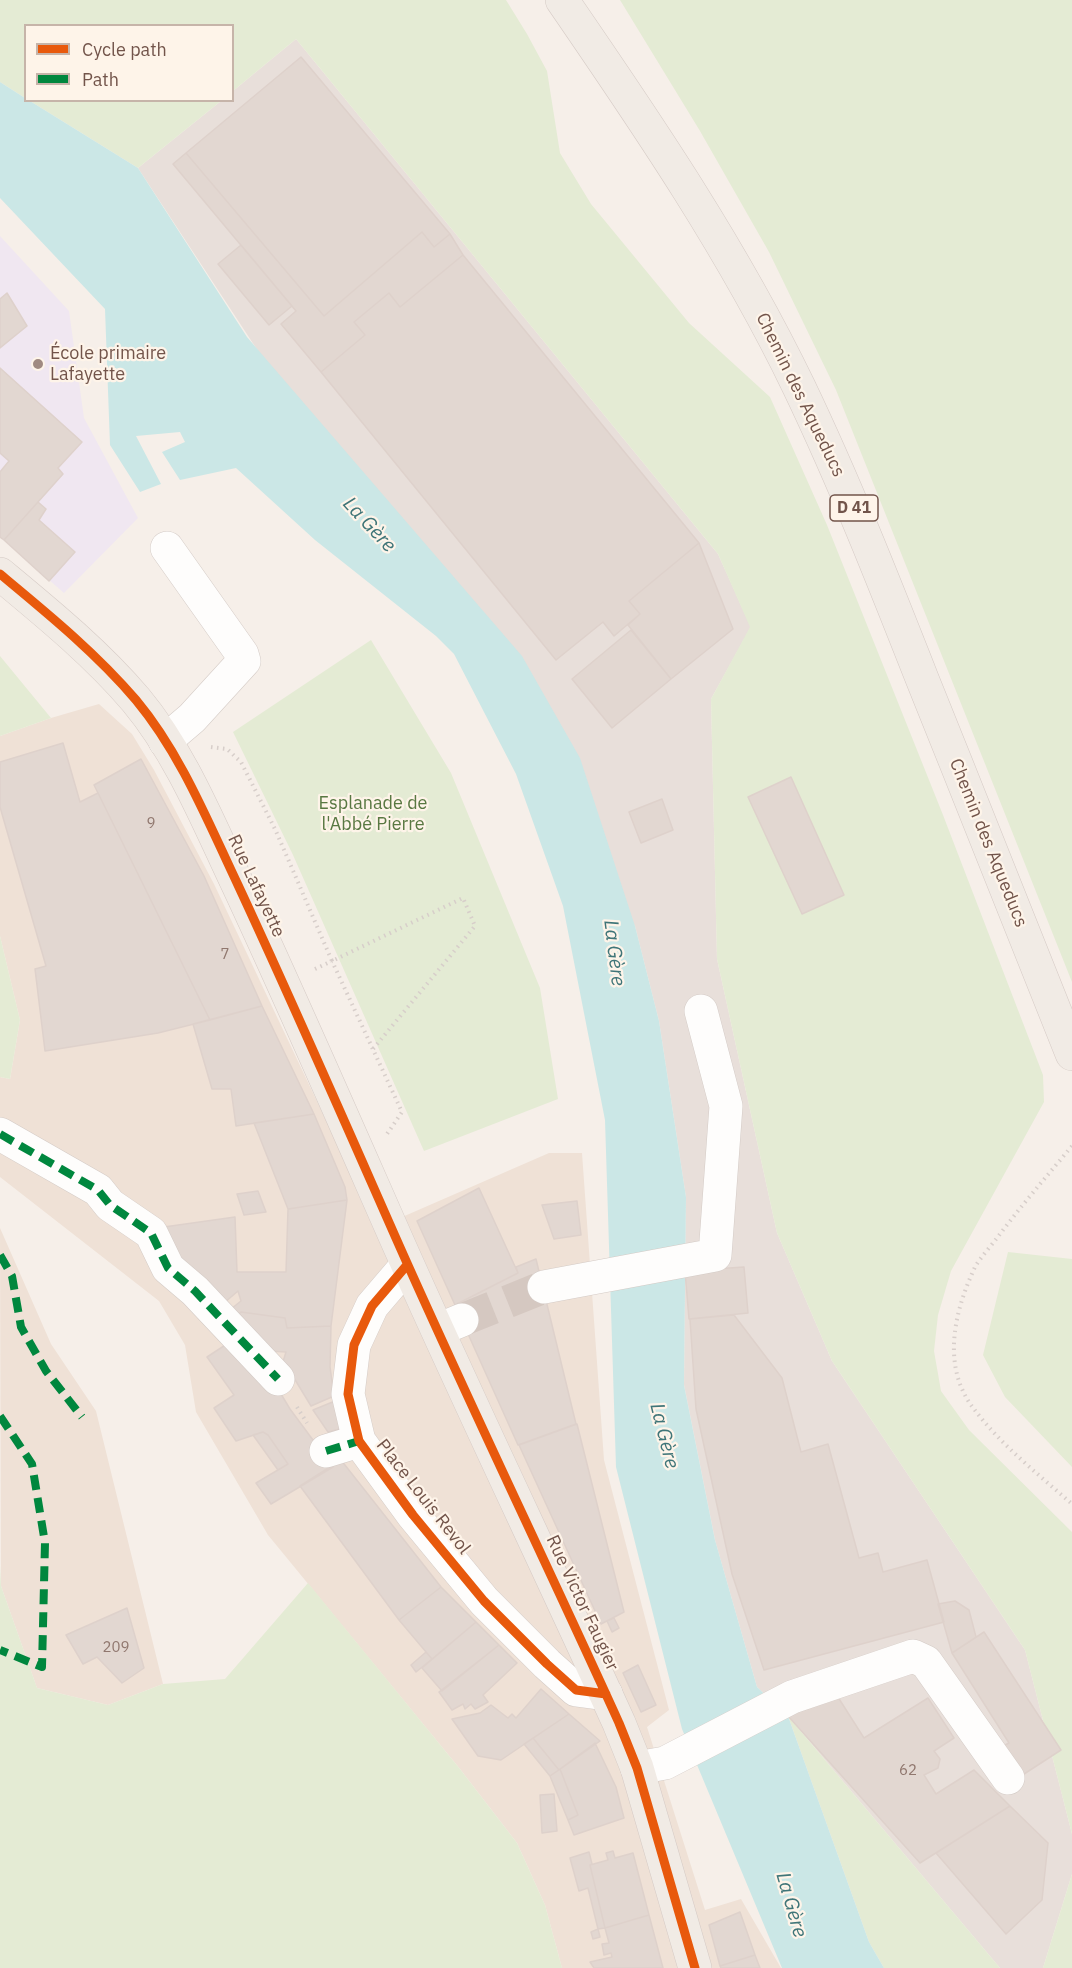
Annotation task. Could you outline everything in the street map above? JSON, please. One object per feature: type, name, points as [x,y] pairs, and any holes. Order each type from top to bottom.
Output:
[{"type":"main road","name":"Chemin des Aqueducs","points":[[562,0],[701,207],[799,387],[857,516],[1072,1054]]},
{"type":"main road","name":"Rue Lafayette","points":[[0,574],[40,606],[92,654],[136,700],[186,776],[280,974],[407,1264]]},
{"type":"main road","name":"Rue Victor Faugier","points":[[407,1264],[450,1325],[606,1694],[651,1766],[695,1968]]},
{"type":"street","points":[[165,741],[192,718],[244,661],[242,654],[167,548]]},
{"type":"street","points":[[544,1287],[715,1255],[726,1106],[701,1011]]},
{"type":"street","points":[[0,1134],[98,1190],[110,1205],[151,1233],[168,1268],[195,1292],[278,1379]]},
{"type":"street","name":"Place Louis Revol","points":[[407,1264],[372,1306],[354,1345],[348,1394],[359,1441],[413,1515],[484,1601],[576,1690],[606,1694]]},
{"type":"street","points":[[326,1451],[359,1441]]},
{"type":"street","points":[[651,1766],[792,1697],[913,1656],[926,1662],[1008,1778]]},
{"type":"path","points":[[165,741],[227,749],[240,762],[275,829],[332,962],[402,1112],[364,1166]]},
{"type":"path","points":[[280,974],[303,975],[463,898],[475,926],[373,1049]]},
{"type":"path","points":[[1072,1146],[1018,1210],[976,1266],[957,1316],[952,1348],[957,1377],[972,1407],[1001,1441],[1072,1504]]},
{"type":"path","points":[[278,1379],[326,1451]]},
{"type":"shaded area","points":[[296,39],[718,554],[751,627],[711,699],[717,959],[777,1233],[832,1361],[1025,1650],[1072,1834],[1072,1874],[1043,1968],[1000,1968],[788,1716],[757,1687],[715,1540],[684,1385],[686,1197],[659,1021],[635,926],[138,168],[220,102],[234,102],[234,90]]},
{"type":"shaded area","name":"École primaire Lafayette","points":[[0,236],[69,311],[84,418],[138,518],[64,593],[0,537]]},
{"type":"shaded area","points":[[99,704],[132,734],[154,770],[214,884],[377,1228],[549,1153],[582,1153],[604,1460],[669,1710],[647,1727],[705,1910],[741,1899],[781,1968],[562,1968],[545,1905],[517,1843],[460,1769],[268,1535],[196,1412],[185,1345],[159,1301],[0,1177],[0,1077],[10,1079],[20,1020],[0,936],[0,736]]},
{"type":"shaded area","points":[[0,1228],[51,1344],[96,1411],[163,1684],[108,1705],[37,1688],[1,1586]]},
{"type":"green space","points":[[0,0],[506,0],[547,71],[560,153],[591,204],[689,323],[770,397],[827,525],[943,815],[1043,1075],[1044,1102],[951,1271],[938,1315],[934,1351],[941,1391],[969,1430],[1072,1532],[1072,1834],[1025,1650],[832,1361],[777,1233],[717,959],[711,699],[750,627],[718,554],[296,39],[234,90],[234,24],[24,24],[24,97],[0,82]]},
{"type":"green space","points":[[620,0],[1072,0],[1072,982],[836,390],[769,252],[700,131]]},
{"type":"green space","points":[[32,102],[220,102],[138,168]]},
{"type":"green space","name":"Esplanade de l'Abbé Pierre","points":[[371,640],[451,773],[540,988],[558,1099],[424,1151],[293,855],[233,732]]},
{"type":"green space","points":[[0,656],[51,718],[0,736]]},
{"type":"green space","points":[[0,936],[20,1020],[10,1079],[0,1077]]},
{"type":"green space","points":[[1008,1252],[1072,1259],[1072,1467],[1005,1397],[983,1355]]},
{"type":"green space","points":[[0,1565],[1,1586],[37,1688],[108,1705],[163,1684],[225,1679],[308,1583],[460,1769],[517,1843],[545,1905],[562,1968],[0,1968]]},
{"type":"green space","points":[[788,1716],[1000,1968],[884,1968],[869,1942]]},
{"type":"green space","points":[[1072,1874],[1072,1968],[1043,1968]]},
{"type":"water","name":"La Gère","points":[[0,82],[24,97],[24,102],[32,102],[138,168],[247,337],[522,656],[580,758],[635,926],[659,1021],[686,1197],[684,1385],[715,1540],[757,1687],[788,1716],[869,1942],[884,1968],[782,1968],[682,1729],[616,1467],[605,1120],[563,906],[516,774],[454,654],[436,636],[315,540],[236,468],[180,480],[162,452],[185,442],[180,432],[136,436],[161,484],[140,492],[110,445],[105,309],[0,198]]},
{"type":"building","points":[[301,57],[450,234],[434,247],[422,232],[324,316],[186,153]]},
{"type":"building","points":[[186,153],[324,316],[422,232],[434,247],[450,234],[463,255],[400,307],[389,293],[354,322],[365,335],[321,372],[281,324],[296,311],[173,164]]},
{"type":"building","points":[[241,245],[292,306],[269,325],[218,264]]},
{"type":"building","points":[[463,255],[699,543],[629,601],[640,614],[614,636],[603,622],[556,660],[321,372],[365,335],[354,322],[389,293],[400,307]]},
{"type":"building","points":[[7,293],[27,326],[0,348],[0,299]]},
{"type":"building","points":[[0,368],[82,442],[58,468],[63,474],[4,540],[0,537],[0,472],[9,461],[0,453]]},
{"type":"building","points":[[38,502],[46,509],[39,520],[75,552],[49,581],[4,540]]},
{"type":"building","points":[[699,543],[733,629],[671,679],[628,625],[640,614],[629,601]]},
{"type":"building","points":[[631,630],[671,679],[612,728],[572,679]]},
{"type":"building","points":[[63,743],[80,802],[98,793],[210,1020],[158,1033],[45,1051],[35,969],[46,966],[0,807],[0,762]]},
{"type":"building","points":[[141,759],[204,876],[262,1006],[210,1020],[94,785]]},
{"type":"building","points":[[791,777],[844,895],[802,914],[748,797]]},
{"type":"building","points":[[662,799],[673,830],[641,843],[629,812]]},
{"type":"building","points":[[262,1006],[314,1114],[236,1126],[231,1089],[212,1089],[193,1024]]},
{"type":"building","points":[[314,1114],[345,1187],[347,1200],[288,1209],[254,1123]]},
{"type":"building","points":[[479,1188],[518,1273],[455,1305],[417,1221]]},
{"type":"building","points":[[258,1191],[266,1212],[244,1215],[237,1194]]},
{"type":"building","points":[[347,1200],[331,1326],[287,1328],[285,1318],[241,1312],[235,1318],[231,1309],[241,1301],[238,1291],[224,1303],[181,1261],[164,1227],[235,1217],[237,1272],[286,1272],[288,1209]]},
{"type":"building","points":[[577,1201],[581,1235],[554,1239],[542,1205]]},
{"type":"building","points":[[536,1259],[576,1424],[518,1445],[455,1305],[518,1273],[516,1267]]},
{"type":"building","points":[[744,1267],[748,1313],[689,1319],[685,1271]]},
{"type":"building","points":[[241,1312],[285,1318],[287,1328],[331,1326],[330,1367],[334,1396],[311,1406],[294,1378],[282,1365],[286,1352],[269,1351],[235,1318]]},
{"type":"building","points":[[734,1315],[782,1378],[801,1452],[828,1444],[859,1558],[878,1553],[883,1572],[927,1560],[944,1622],[764,1670],[732,1574],[696,1409],[690,1319]]},
{"type":"building","points":[[233,1340],[272,1379],[290,1409],[333,1467],[271,1504],[256,1483],[288,1464],[268,1435],[263,1432],[236,1441],[214,1408],[234,1395],[207,1357]]},
{"type":"building","points":[[335,1401],[340,1429],[328,1432],[313,1410]]},
{"type":"building","points":[[577,1424],[624,1612],[601,1624],[519,1445]]},
{"type":"building","points":[[263,1432],[268,1435],[288,1464],[278,1470],[253,1435]]},
{"type":"building","points":[[341,1460],[441,1587],[399,1620],[300,1486]]},
{"type":"building","points":[[441,1587],[476,1622],[432,1659],[399,1620]]},
{"type":"building","points":[[955,1601],[969,1610],[976,1637],[952,1653],[938,1604]]},
{"type":"building","points":[[127,1608],[144,1668],[122,1683],[97,1657],[83,1664],[66,1635]]},
{"type":"building","points":[[614,1618],[619,1628],[612,1632],[607,1621]]},
{"type":"building","points":[[476,1622],[499,1645],[442,1691],[422,1668]]},
{"type":"building","points":[[984,1632],[1061,1750],[1021,1776],[1003,1746],[1009,1743],[952,1653]]},
{"type":"building","points":[[499,1645],[517,1663],[483,1695],[488,1702],[475,1709],[471,1704],[465,1709],[463,1704],[452,1710],[439,1692]]},
{"type":"building","points":[[426,1652],[432,1659],[416,1672],[411,1665]]},
{"type":"building","points":[[638,1665],[656,1705],[641,1712],[623,1673]]},
{"type":"building","points":[[541,1689],[569,1714],[501,1760],[478,1756],[452,1719],[480,1713],[491,1705],[508,1718],[512,1714],[516,1718]]},
{"type":"building","points":[[836,1694],[864,1738],[928,1698],[954,1738],[934,1751],[940,1759],[938,1768],[924,1775],[936,1794],[974,1770],[1010,1806],[920,1863],[788,1716]]},
{"type":"building","points":[[569,1714],[600,1741],[559,1770],[533,1738]]},
{"type":"building","points":[[533,1738],[559,1770],[550,1776],[524,1744]]},
{"type":"building","points":[[595,1743],[616,1787],[624,1818],[574,1835],[568,1820],[578,1815],[560,1769]]},
{"type":"building","points":[[560,1769],[578,1815],[568,1820],[550,1776]]},
{"type":"building","points":[[554,1794],[557,1831],[542,1833],[540,1795]]},
{"type":"building","points":[[1010,1806],[1048,1843],[1042,1900],[1006,1934],[936,1853]]},
{"type":"building","points":[[613,1851],[615,1858],[633,1853],[649,1915],[605,1928],[590,1865],[608,1860],[606,1853]]},
{"type":"building","points":[[589,1852],[605,1928],[598,1929],[588,1888],[579,1891],[570,1858]]},
{"type":"building","points":[[740,1912],[755,1955],[720,1966],[709,1925]]},
{"type":"building","points":[[649,1915],[663,1968],[594,1968],[590,1962],[612,1957],[611,1953],[604,1955],[602,1944],[609,1943],[605,1928]]},
{"type":"building","points":[[598,1929],[600,1937],[593,1939],[591,1932]]},
{"type":"building","points":[[755,1955],[760,1968],[721,1968],[720,1966]]},
{"type":"tunnel","points":[[462,1320],[544,1287]]},
{"type":"marked path","points":[[0,1134],[98,1190],[110,1205],[151,1233],[168,1268],[195,1291],[278,1379]]},
{"type":"marked path","points":[[0,1255],[12,1276],[21,1327],[46,1371],[82,1417]]},
{"type":"marked path","points":[[0,1416],[32,1464],[45,1543],[42,1667],[0,1650]]},
{"type":"marked path","points":[[326,1451],[359,1441]]},
{"type":"cycle path","points":[[0,574],[71,634],[121,683],[167,743],[193,789],[278,972],[450,1358],[619,1723],[637,1768],[695,1968]]},
{"type":"cycle path","points":[[407,1265],[372,1306],[354,1345],[348,1394],[359,1441],[413,1515],[484,1601],[576,1690],[606,1694]]},
{"type":"place","name":"École primaire Lafayette","points":[[38,364]]}]
